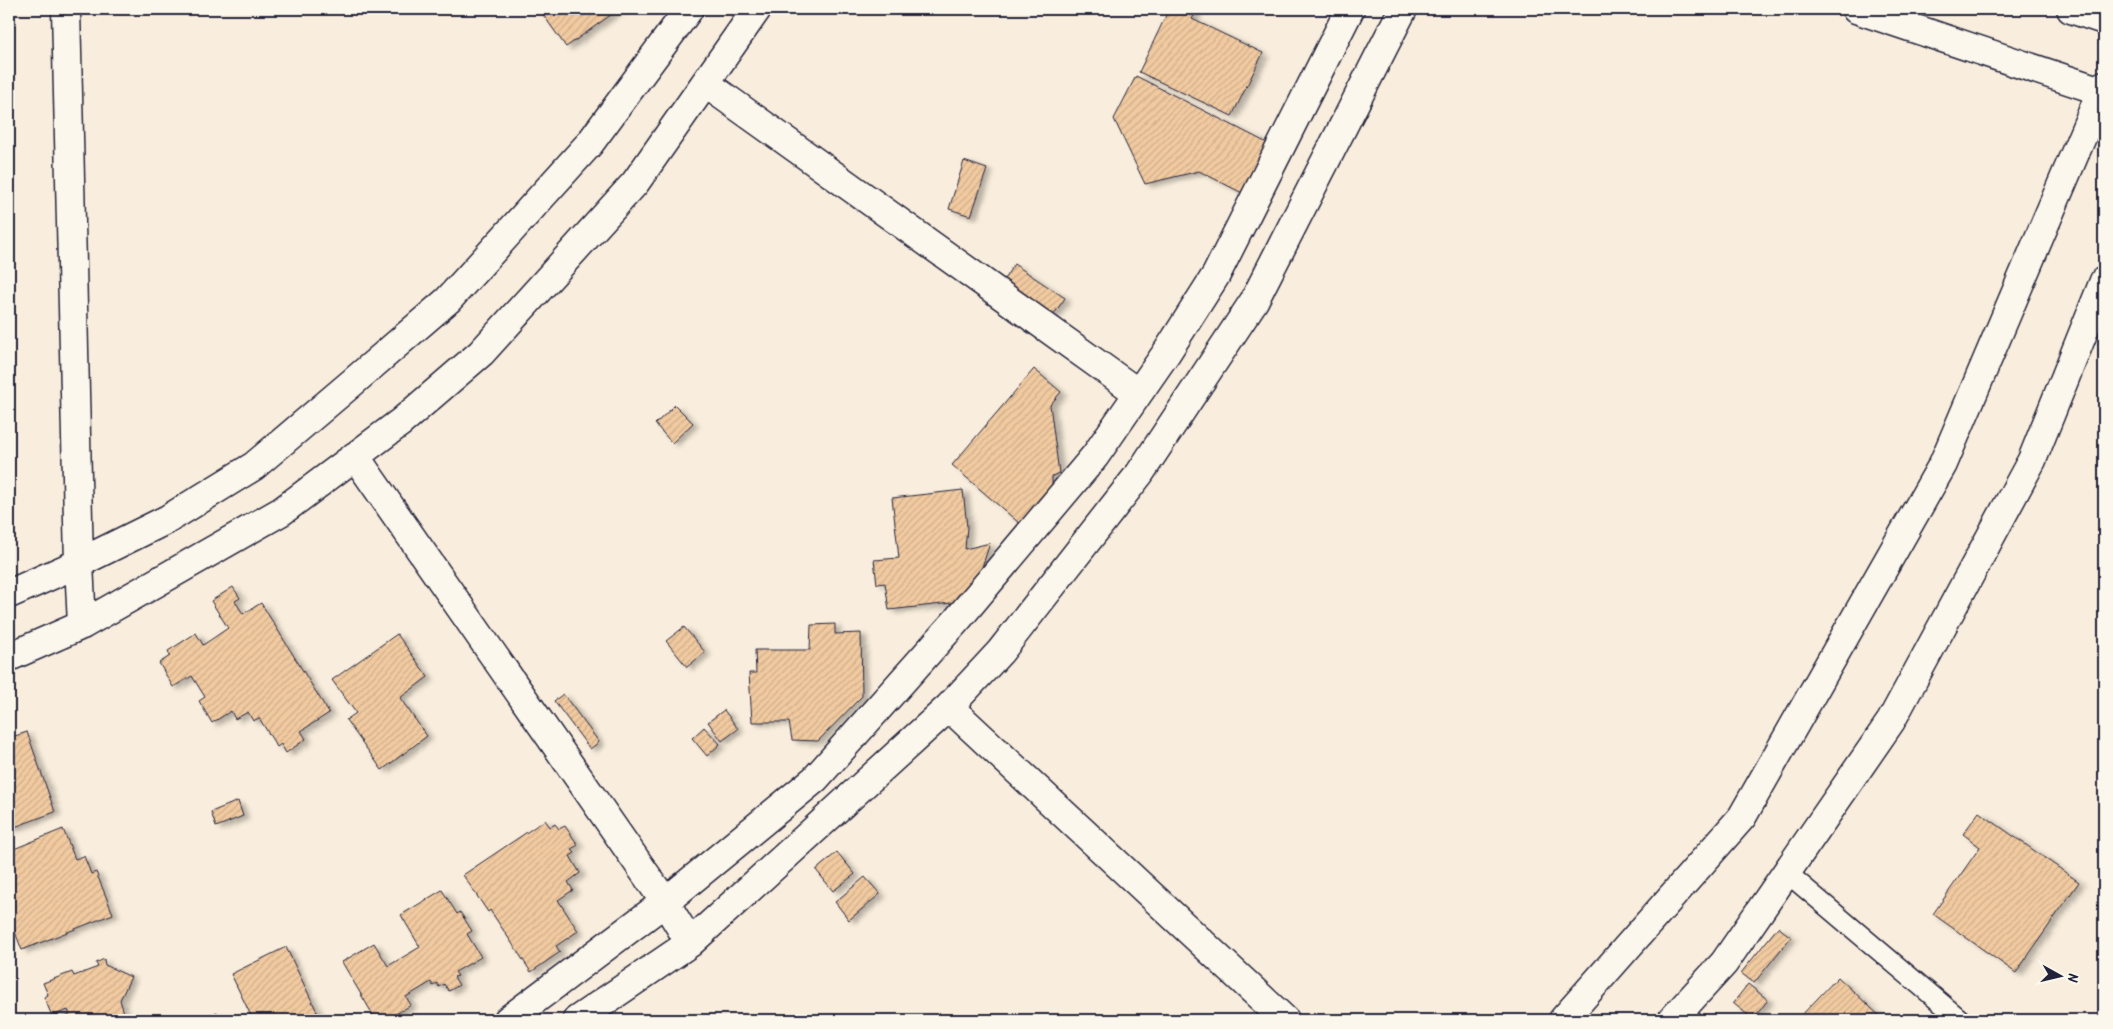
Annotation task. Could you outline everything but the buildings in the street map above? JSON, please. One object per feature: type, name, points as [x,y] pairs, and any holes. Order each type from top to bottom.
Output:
[{"type":"street","points":[[66,9],[82,625]]},
{"type":"street","points":[[9,594],[79,563],[168,519],[254,466],[448,300],[590,143],[689,9]]},
{"type":"street","points":[[9,656],[82,625],[282,511],[401,422],[481,353],[635,183],[757,9]]},
{"type":"street","points":[[508,1020],[665,902],[816,779],[957,620],[1082,471],[1138,393],[1216,275],[1350,9]]},
{"type":"street","points":[[577,1020],[690,944],[949,708],[1000,652],[1140,472],[1254,302],[1403,9]]},
{"type":"street","points":[[1563,1020],[1742,817],[1943,464],[2103,90],[1856,9]]},
{"type":"street","points":[[2071,9],[2104,20]]},
{"type":"street","points":[[705,83],[1138,393]]},
{"type":"street","points":[[1672,1020],[1724,963],[1891,721],[2032,460],[2104,281]]},
{"type":"street","points":[[355,456],[665,902],[690,944]]},
{"type":"street","points":[[949,708],[1285,1020]]},
{"type":"lane","points":[[1786,872],[1961,1020]]}]
